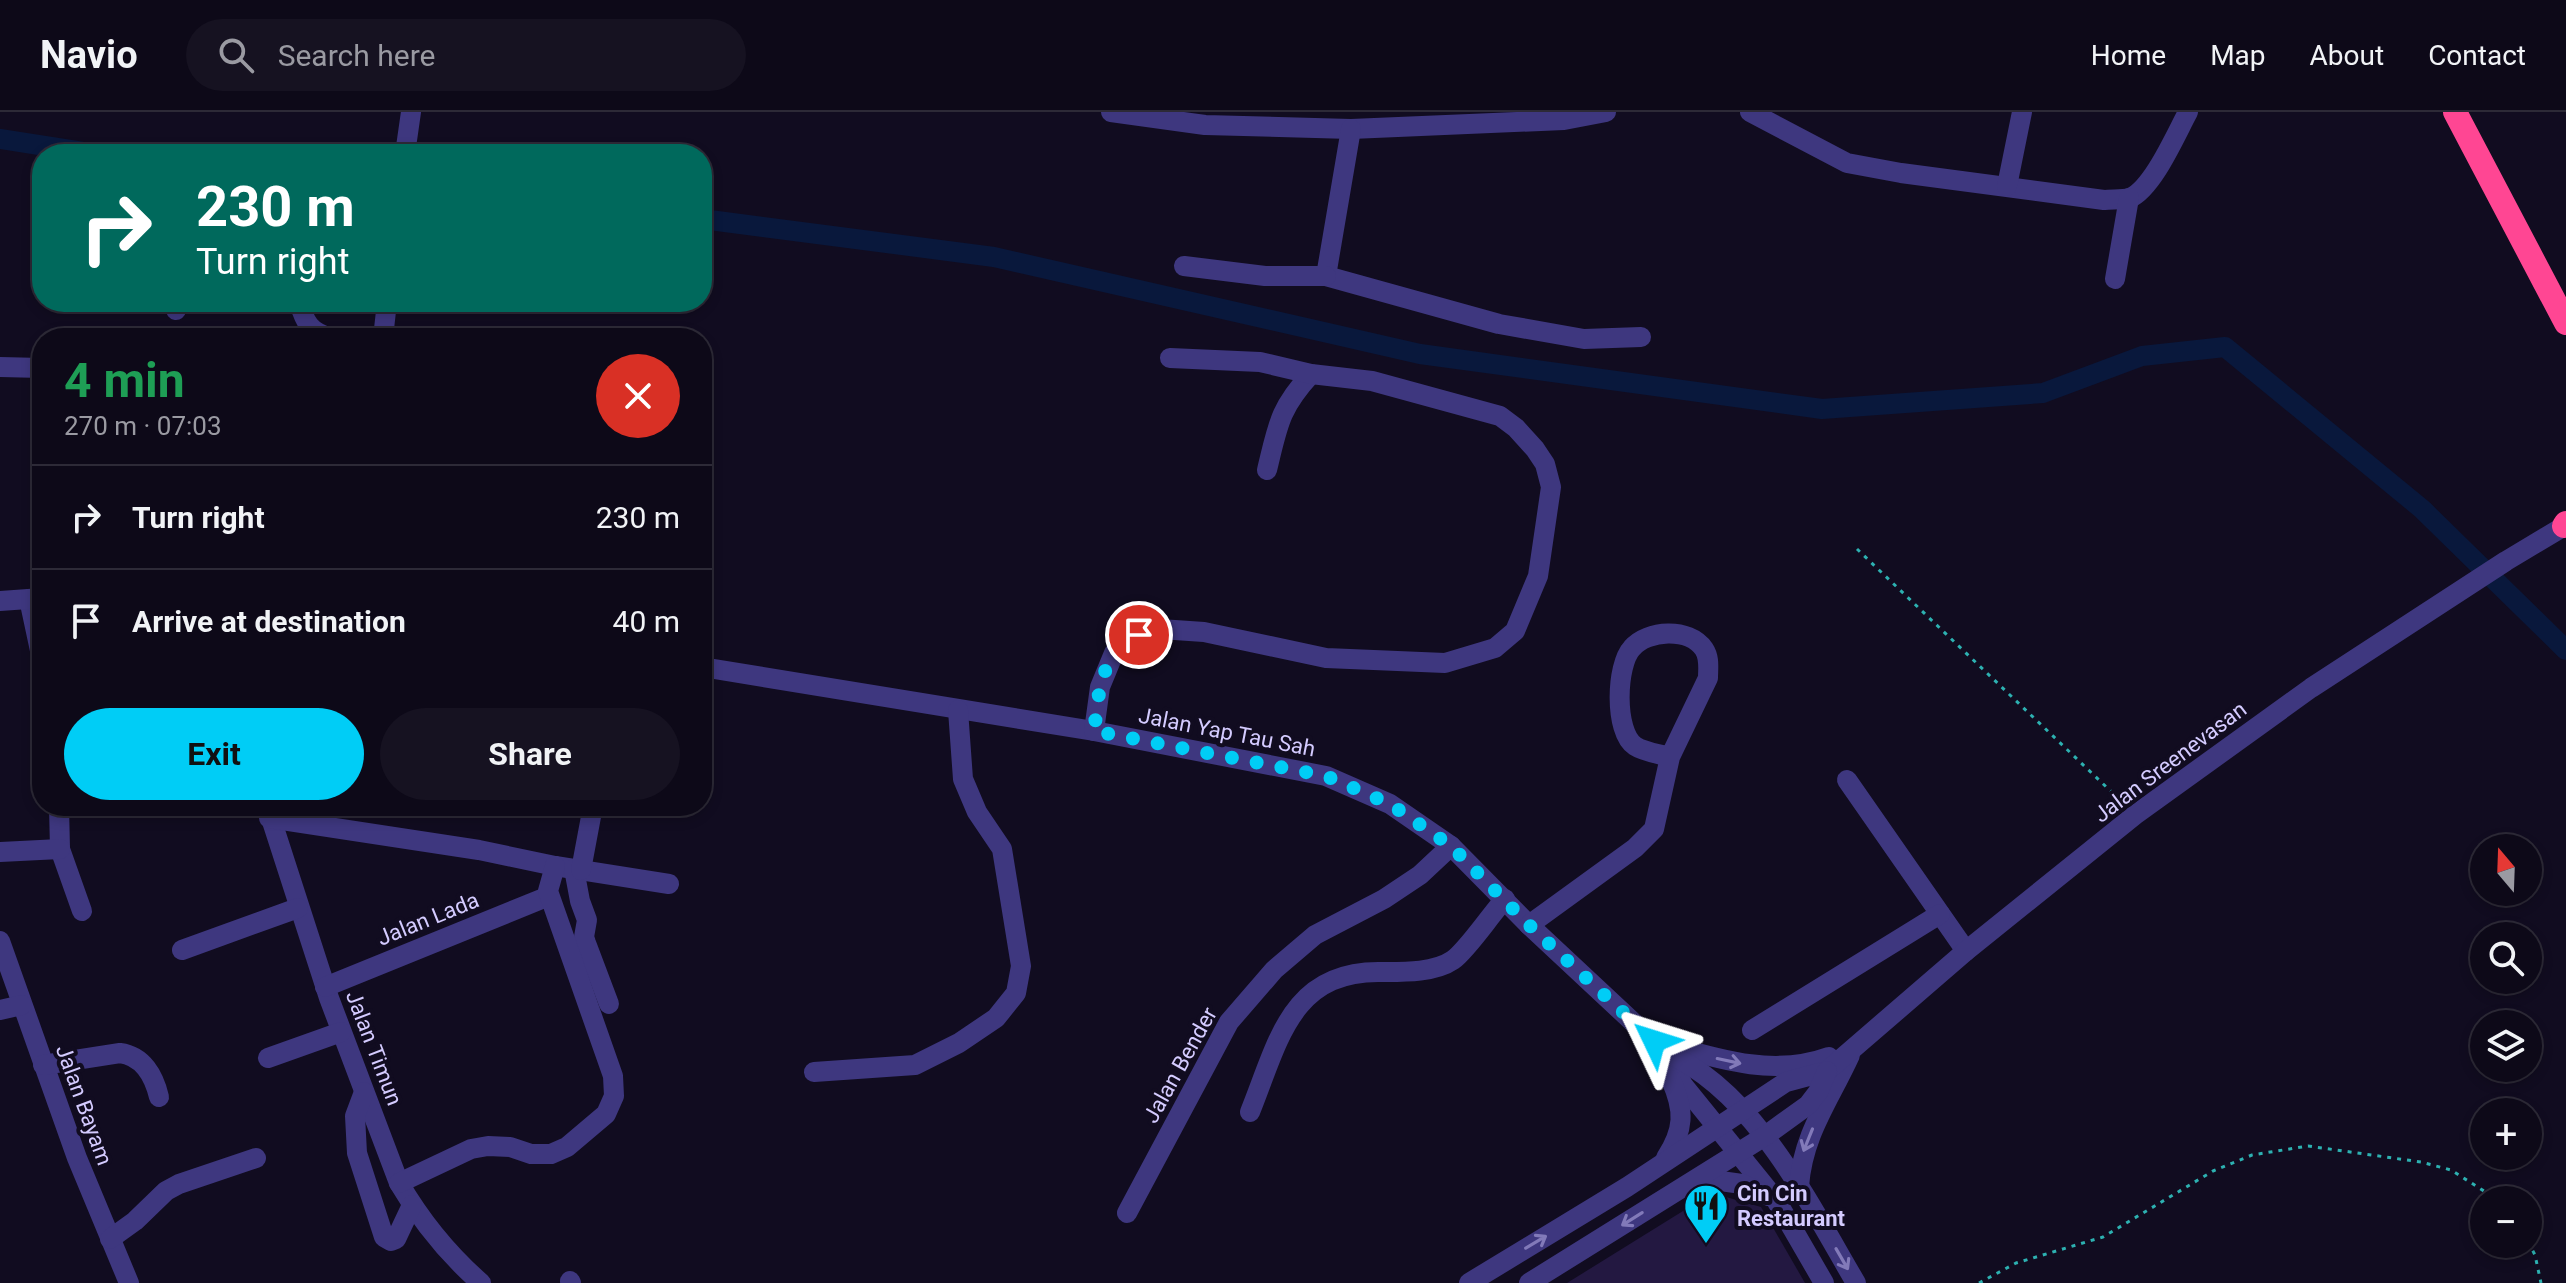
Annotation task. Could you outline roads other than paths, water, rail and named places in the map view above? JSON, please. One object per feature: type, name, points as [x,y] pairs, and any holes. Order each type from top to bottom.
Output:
[{"type":"highway","points":[[2455,112],[2566,323]]},
{"type":"highway","points":[[2472,112],[2566,289]]},
{"type":"street","points":[[406,144],[411,112]]},
{"type":"street","points":[[1111,112],[1205,125],[1351,129],[1438,119],[1564,120],[1606,112]]},
{"type":"street","points":[[1750,112],[1847,163],[2076,198],[2129,198]]},
{"type":"street","points":[[2007,186],[2022,112]]},
{"type":"street","points":[[2115,279],[2129,198],[2149,179],[2188,112]]},
{"type":"street","points":[[1326,276],[1351,129]]},
{"type":"street","points":[[1184,266],[1265,276],[1326,276],[1499,324],[1584,339],[1641,337]]},
{"type":"street","points":[[1094,731],[1100,687],[1114,653],[1139,635],[1160,629],[1204,632],[1326,658],[1445,663],[1495,648],[1515,631],[1538,576],[1551,487],[1545,464],[1535,449],[1500,416],[1372,381],[1311,374],[1260,362],[1170,358]]},
{"type":"street","points":[[0,367],[32,368]]},
{"type":"street","points":[[1267,470],[1284,409],[1291,395],[1311,374]]},
{"type":"street","name":"Jalan Sreenevasan","points":[[1827,1071],[1966,951],[2135,815],[2311,688],[2566,525]]},
{"type":"street","points":[[0,601],[32,599]]},
{"type":"street","points":[[1529,925],[1635,848],[1654,829],[1670,757],[1708,678],[1709,660],[1699,644],[1668,633],[1645,637],[1632,648],[1622,663],[1619,699],[1626,734],[1633,745],[1670,757]]},
{"type":"street","name":"Jalan Yap Tau Sah","points":[[712,669],[1094,731],[1326,776],[1390,804],[1451,846],[1529,925],[1660,1047],[1683,1085],[1776,1200],[1824,1283]]},
{"type":"street","points":[[814,1072],[915,1065],[959,1043],[996,1018],[1016,993],[1021,966],[1002,849],[977,812],[963,779],[958,710]]},
{"type":"street","points":[[1847,780],[1966,951]]},
{"type":"street","points":[[59,816],[60,849],[82,911]]},
{"type":"street","name":"Jalan Timun","points":[[269,816],[325,987],[399,1183],[412,1205],[481,1283]]},
{"type":"street","points":[[290,816],[669,884]]},
{"type":"street","points":[[399,1183],[471,1149],[510,1147],[531,1154],[551,1154],[567,1147],[606,1114],[614,1096],[610,1064],[548,886],[570,868],[589,816]]},
{"type":"street","name":"Jalan Bender","points":[[1127,1213],[1229,1022],[1274,970],[1315,935],[1384,899],[1420,875],[1451,846]]},
{"type":"street","points":[[0,852],[60,849]]},
{"type":"street","points":[[570,868],[587,920],[584,937],[609,1004]]},
{"type":"street","name":"Jalan Lada","points":[[325,987],[549,896]]},
{"type":"street","points":[[1250,1112],[1288,1017],[1313,991],[1323,983],[1342,976],[1437,967],[1454,959],[1505,899]]},
{"type":"street","points":[[182,950],[298,908]]},
{"type":"street","points":[[1752,1030],[1940,914]]},
{"type":"street","name":"Jalan Bayam","points":[[0,941],[77,1158],[129,1283]]},
{"type":"street","points":[[0,1010],[22,1005]]},
{"type":"street","points":[[268,1058],[341,1032]]},
{"type":"street","points":[[1660,1047],[1755,1066],[1819,1060],[1854,1048]]},
{"type":"street","points":[[1660,1047],[1698,1070],[1765,1136],[1799,1186],[1856,1283]]},
{"type":"street","points":[[1660,1047],[1680,1110],[1678,1139],[1661,1165]]},
{"type":"street","points":[[1799,1186],[1806,1142],[1854,1048]]},
{"type":"street","points":[[43,1065],[127,1054],[148,1069],[159,1097]]},
{"type":"street","points":[[1469,1283],[1661,1165],[1786,1082],[1827,1071]]},
{"type":"street","points":[[1529,1283],[1765,1136],[1808,1105],[1827,1071]]},
{"type":"street","points":[[364,1092],[355,1116],[357,1153],[384,1237],[391,1241],[396,1239],[412,1205]]},
{"type":"street","points":[[110,1239],[135,1221],[166,1191],[256,1158]]},
{"type":"street","points":[[1699,1178],[1742,1184],[1776,1200]]},
{"type":"waterway","points":[[0,139],[32,144]]},
{"type":"waterway","points":[[712,220],[994,257],[1420,354],[1822,409],[2043,393],[2142,356],[2225,347],[2422,509],[2566,650]]},
{"type":"place","name":"Cin Cin Restaurant","points":[[1706,1245]]}]
